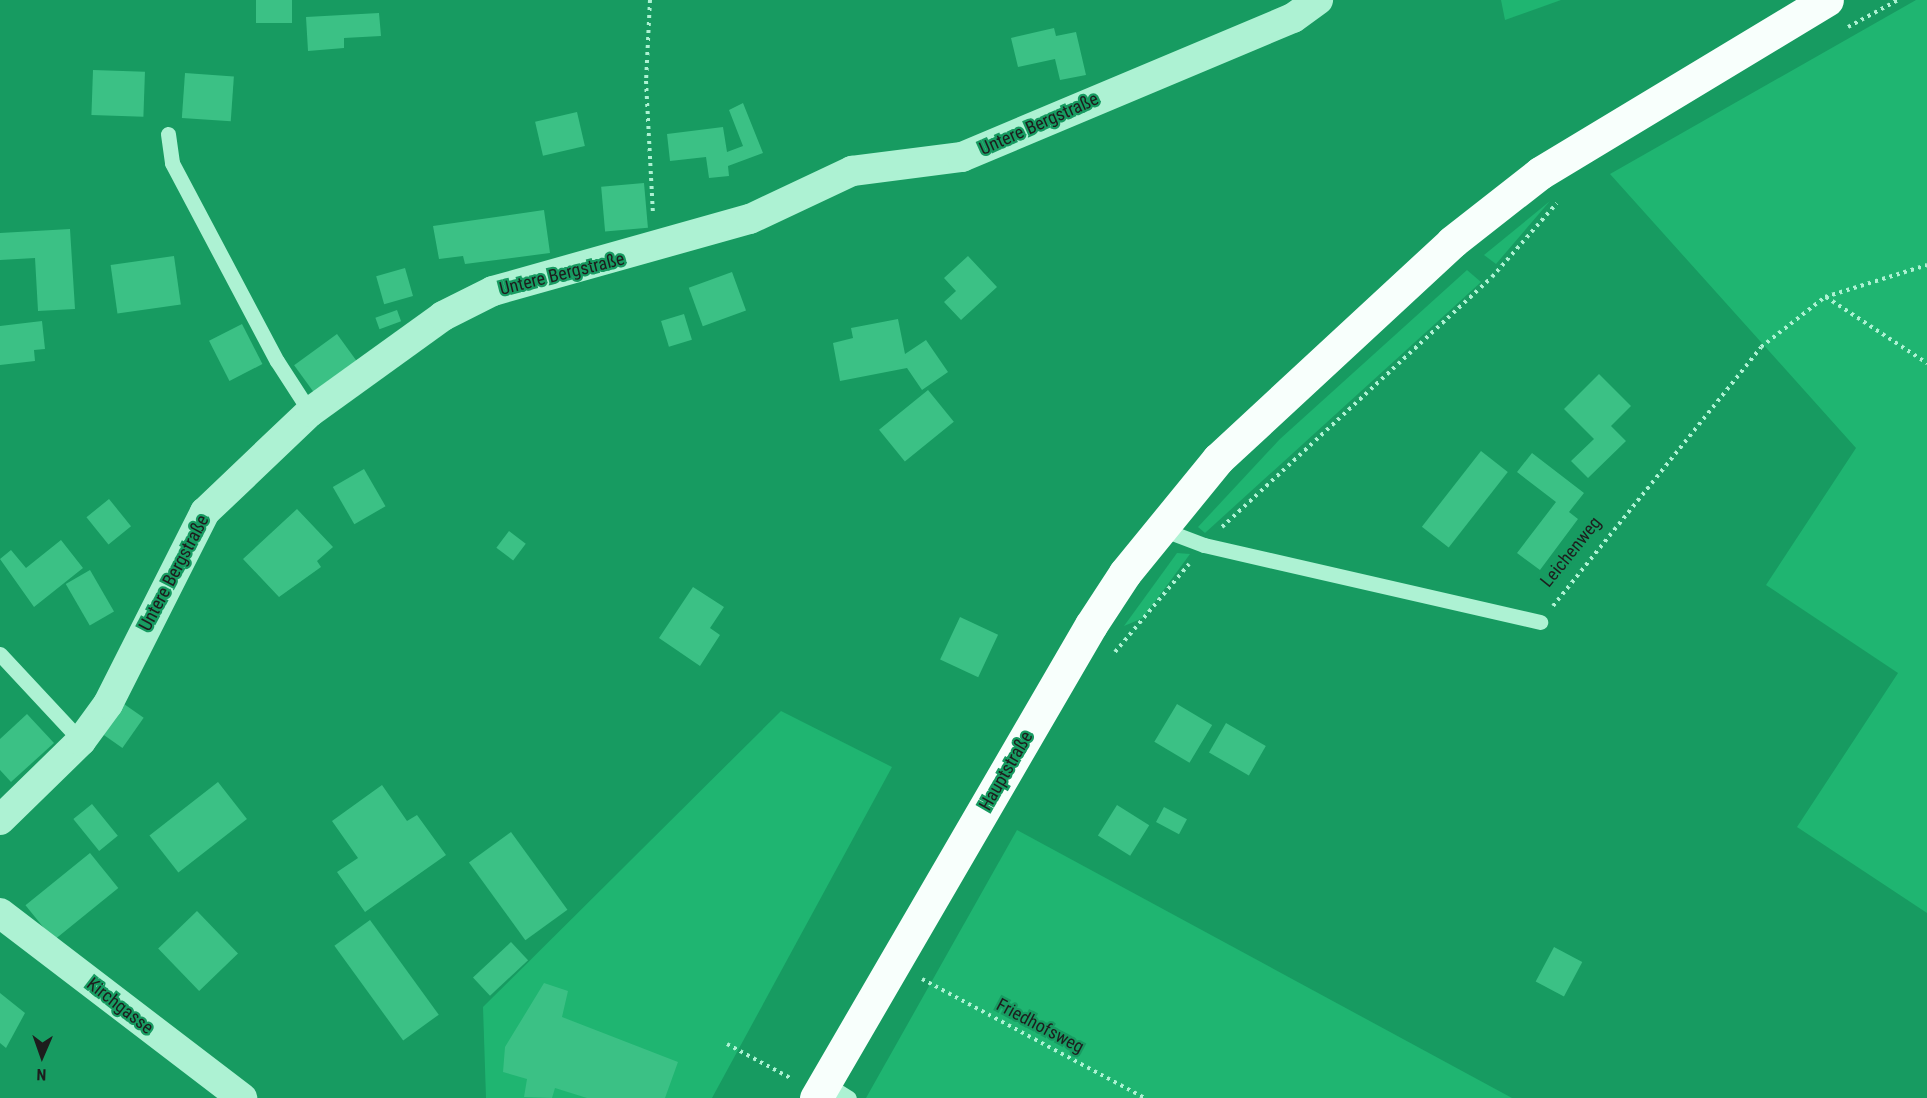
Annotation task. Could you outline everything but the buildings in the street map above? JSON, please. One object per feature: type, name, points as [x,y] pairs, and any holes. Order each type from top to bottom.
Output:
[{"type":"main road","name":"Hauptstraße","points":[[827,1093],[1091,625],[1159,528],[1218,459],[1452,242],[1540,173],[1827,0]]},
{"type":"street","name":"Untere Bergstraße","points":[[0,820],[81,741],[108,704],[205,512],[310,412],[443,316],[493,291],[655,249],[750,219],[852,171],[962,157],[1011,139],[1157,71],[1293,18],[1318,0]]},
{"type":"street","name":"Kirchgasse","points":[[0,913],[242,1098]]},
{"type":"lane","points":[[168,134],[172,163],[277,361],[310,412]]},
{"type":"lane","points":[[1159,528],[1204,545],[1540,622]]},
{"type":"lane","points":[[0,654],[81,741]]},
{"type":"path","points":[[650,0],[646,81],[655,249]]},
{"type":"path","name":"Leichenweg","points":[[1540,622],[1761,347],[1825,297],[1927,265]]},
{"type":"path","points":[[1107,661],[1204,545],[1492,277]]},
{"type":"path","points":[[1825,297],[1927,363]]},
{"type":"path","points":[[916,989],[928,969]]},
{"type":"path","name":"Friedhofsweg","points":[[922,979],[1144,1098]]},
{"type":"path","points":[[727,1044],[827,1093]]},
{"type":"green space","points":[[1501,0],[1561,0],[1505,20]]},
{"type":"green space","points":[[1916,0],[1927,0],[1927,913],[1797,827],[1898,673],[1766,585],[1856,448],[1610,174]]},
{"type":"green space","points":[[1550,201],[1496,264],[1484,255]]},
{"type":"green space","points":[[1467,270],[1481,282],[1205,533],[1198,527],[1280,439]]},
{"type":"green space","points":[[1177,553],[1190,554],[1143,618],[1124,626]]},
{"type":"green space","points":[[781,711],[892,767],[712,1098],[486,1098],[483,1007]]},
{"type":"green space","points":[[1017,830],[1512,1098],[866,1098]]}]
